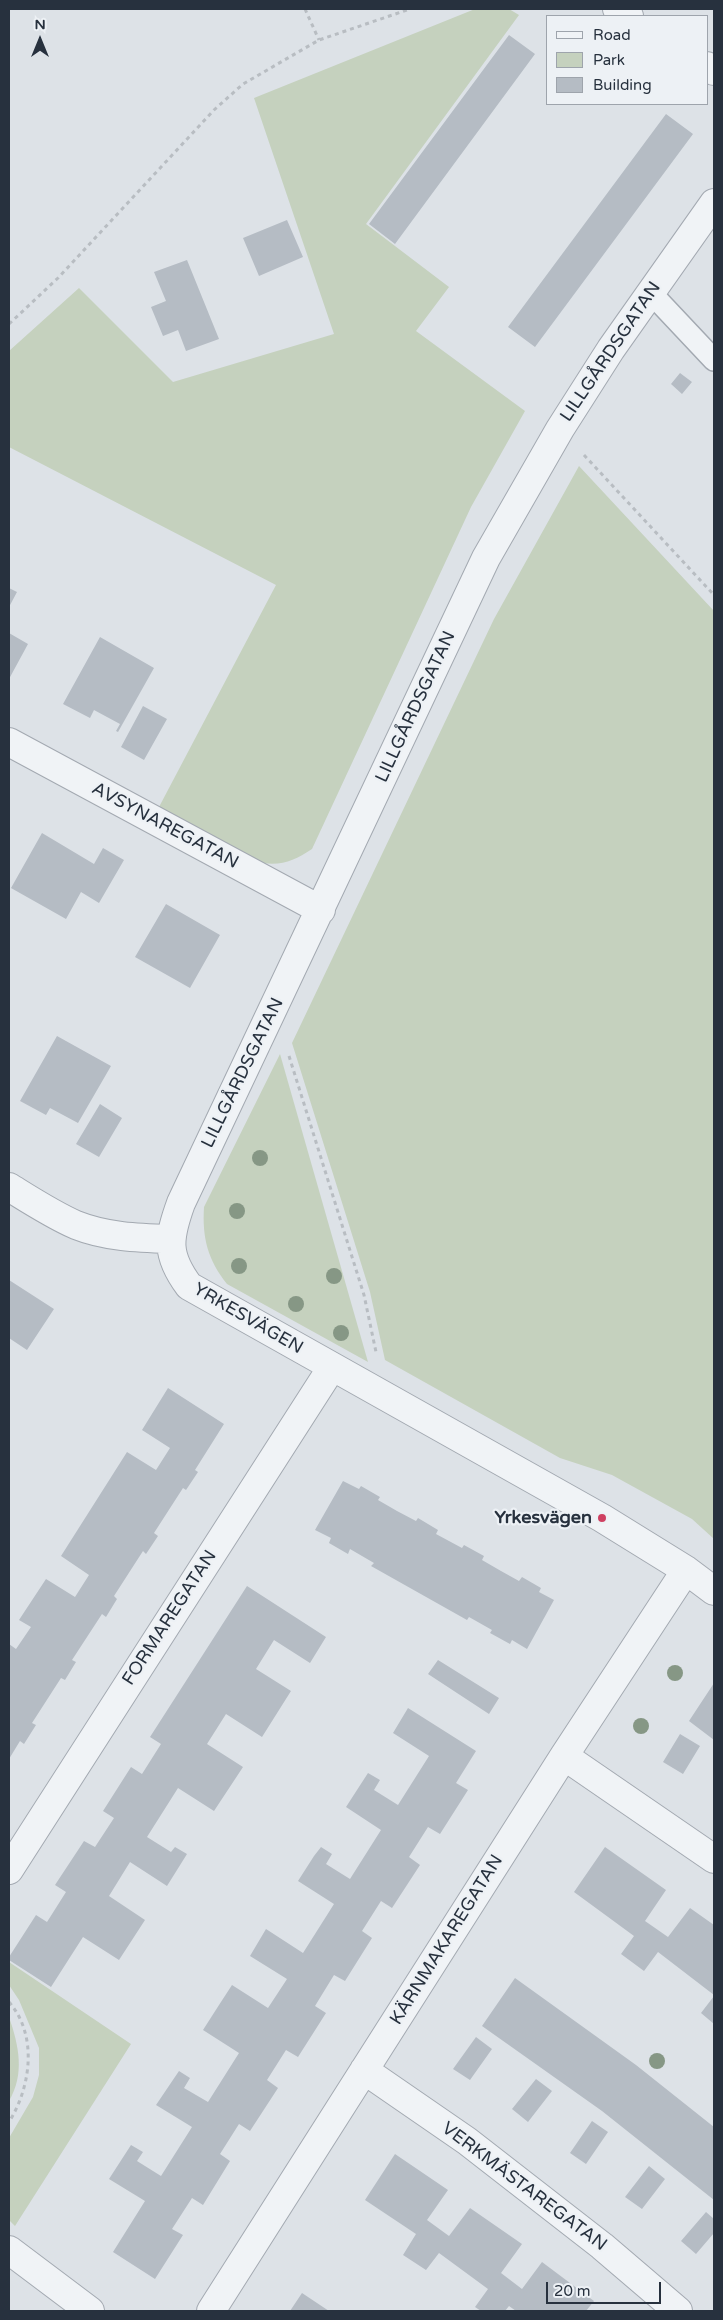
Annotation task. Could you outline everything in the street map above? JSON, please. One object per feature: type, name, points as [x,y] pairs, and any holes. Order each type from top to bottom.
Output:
[{"type":"street","name":"LILLGÅRDSGATAN","points":[[170,1239],[181,1203],[486,558],[560,429],[650,292],[714,203]]},
{"type":"street","name":"AVSYNAREGATAN","points":[[9,742],[321,910]]},
{"type":"street","points":[[9,1187],[75,1225],[131,1238],[170,1239]]},
{"type":"street","name":"YRKESVÄGEN","points":[[170,1239],[171,1254],[179,1272],[189,1286],[386,1399],[586,1508],[686,1570],[714,1591]]},
{"type":"street","name":"FORMAREGATAN","points":[[9,1870],[332,1367]]},
{"type":"street","name":"KÄRNMAKAREGATAN","points":[[212,2311],[564,1756],[686,1570]]},
{"type":"street","points":[[564,1756],[714,1859]]},
{"type":"street","name":"VERKMÄSTAREGATAN","points":[[364,2070],[474,2147],[602,2246],[678,2311]]},
{"type":"street","points":[[9,2250],[90,2311]]},
{"type":"lane","points":[[650,292],[714,360]]},
{"type":"path","points":[[305,9],[319,40]]},
{"type":"path","points":[[9,324],[58,278],[214,110],[244,84],[319,40],[410,9]]},
{"type":"path","points":[[560,429],[714,595]]},
{"type":"path","points":[[274,1009],[364,1295],[386,1399]]},
{"type":"path","points":[[9,2002],[23,2027],[29,2066],[25,2089],[9,2122]]},
{"type":"green space","points":[[475,9],[509,9],[519,15],[366,224],[449,287],[416,331],[525,411],[471,507],[312,849],[283,863],[262,863],[159,807],[276,585],[9,447],[9,351],[79,288],[173,382],[334,334],[254,98]]},
{"type":"green space","points":[[579,466],[714,611],[714,1539],[692,1519],[612,1475],[560,1458],[385,1360],[370,1292],[292,1043],[494,619]]},
{"type":"green space","points":[[280,1054],[368,1362],[227,1284],[215,1266],[205,1239],[204,1207]]},
{"type":"green space","points":[[9,1962],[131,2044],[15,2226],[9,2220],[9,2138],[33,2097],[39,2075],[39,2048],[19,2000],[9,1985]]},
{"type":"green space","points":[[9,2017],[18,2049],[19,2070],[14,2091],[9,2101]]},
{"type":"building","points":[[509,35],[535,54],[395,244],[369,224]]},
{"type":"building","points":[[666,114],[693,134],[535,347],[508,327]]},
{"type":"building","points":[[287,220],[303,257],[259,276],[243,238]]},
{"type":"building","points":[[187,260],[219,339],[186,351],[178,330],[163,336],[151,307],[166,301],[154,272]]},
{"type":"building","points":[[680,373],[692,382],[682,394],[671,384]]},
{"type":"building","points":[[9,588],[17,592],[9,607]]},
{"type":"building","points":[[9,633],[28,644],[9,679]]},
{"type":"building","points":[[100,637],[154,668],[118,732],[116,731],[120,724],[94,710],[90,718],[63,704]]},
{"type":"building","points":[[143,706],[167,719],[144,760],[121,747]]},
{"type":"building","points":[[42,833],[94,864],[103,848],[124,860],[99,903],[81,892],[66,919],[11,888]]},
{"type":"building","points":[[166,904],[220,935],[190,988],[135,957]]},
{"type":"building","points":[[57,1036],[111,1066],[78,1123],[50,1108],[46,1115],[20,1101]]},
{"type":"building","points":[[100,1104],[122,1118],[99,1157],[76,1144]]},
{"type":"building","points":[[9,1280],[54,1309],[27,1350],[9,1338]]},
{"type":"building","points":[[168,1388],[224,1424],[195,1470],[198,1472],[186,1490],[183,1488],[154,1533],[158,1536],[146,1554],[143,1551],[114,1596],[117,1599],[106,1617],[102,1614],[72,1660],[76,1662],[65,1680],[61,1678],[32,1723],[36,1725],[24,1744],[20,1741],[9,1759],[9,1644],[16,1649],[31,1627],[19,1620],[46,1579],[75,1597],[89,1575],[61,1556],[127,1452],[156,1470],[170,1448],[142,1430]]},
{"type":"building","points":[[343,1481],[359,1489],[361,1486],[380,1497],[378,1500],[416,1521],[418,1518],[438,1530],[436,1534],[462,1548],[464,1545],[484,1556],[482,1560],[519,1581],[522,1577],[541,1588],[539,1592],[554,1600],[527,1649],[512,1640],[510,1644],[490,1633],[492,1630],[469,1617],[467,1620],[371,1566],[374,1563],[350,1549],[348,1554],[329,1543],[331,1538],[315,1530]]},
{"type":"building","points":[[247,1586],[326,1637],[310,1663],[274,1640],[256,1669],[291,1691],[262,1737],[226,1714],[207,1744],[243,1767],[214,1811],[178,1788],[147,1837],[171,1852],[175,1847],[187,1854],[167,1886],[130,1862],[109,1896],[145,1920],[119,1960],[83,1937],[51,1987],[9,1960],[9,1957],[36,1915],[47,1922],[66,1892],[55,1885],[84,1841],[95,1847],[114,1818],[103,1811],[131,1767],[142,1774],[161,1744],[150,1737]]},
{"type":"building","points":[[438,1660],[499,1698],[489,1714],[428,1674]]},
{"type":"building","points":[[714,1683],[714,1740],[689,1721]]},
{"type":"building","points":[[408,1708],[476,1751],[456,1783],[468,1790],[440,1834],[428,1827],[409,1857],[420,1865],[392,1908],[381,1901],[362,1931],[372,1938],[345,1981],[334,1975],[315,2006],[326,2013],[298,2057],[286,2050],[267,2080],[278,2088],[250,2131],[239,2124],[220,2154],[230,2161],[203,2205],[192,2198],[172,2229],[183,2235],[155,2279],[113,2252],[145,2201],[109,2179],[131,2145],[143,2152],[137,2161],[161,2176],[192,2127],[156,2105],[179,2071],[190,2078],[184,2088],[208,2102],[239,2053],[203,2030],[232,1985],[268,2008],[287,1979],[250,1956],[266,1929],[303,1953],[334,1904],[298,1881],[321,1847],[332,1854],[326,1864],[350,1879],[381,1830],[346,1807],[368,1773],[380,1780],[374,1790],[398,1805],[429,1756],[393,1733]]},
{"type":"building","points":[[680,1734],[700,1746],[683,1774],[663,1762]]},
{"type":"building","points":[[605,1847],[666,1890],[645,1921],[668,1937],[690,1908],[714,1925],[714,1995],[658,1952],[644,1971],[621,1954],[634,1936],[574,1892]]},
{"type":"building","points":[[515,1978],[636,2065],[714,2127],[714,2200],[602,2111],[482,2026]]},
{"type":"building","points":[[714,1996],[714,2024],[701,2013]]},
{"type":"building","points":[[476,2037],[492,2049],[470,2080],[453,2069]]},
{"type":"building","points":[[536,2079],[552,2091],[528,2122],[512,2109]]},
{"type":"building","points":[[592,2121],[608,2132],[586,2164],[570,2153]]},
{"type":"building","points":[[395,2154],[448,2190],[427,2220],[449,2236],[470,2208],[522,2244],[501,2273],[522,2289],[542,2262],[594,2301],[586,2311],[516,2311],[509,2306],[505,2311],[481,2311],[475,2307],[488,2289],[439,2253],[426,2270],[403,2255],[416,2234],[365,2200]]},
{"type":"building","points":[[649,2166],[665,2179],[642,2209],[625,2197]]},
{"type":"building","points":[[706,2212],[714,2219],[714,2233],[696,2254],[681,2241]]},
{"type":"building","points":[[302,2293],[329,2311],[290,2311]]},
{"type":"place","name":"Yrkesvägen","points":[[602,1518]]}]
